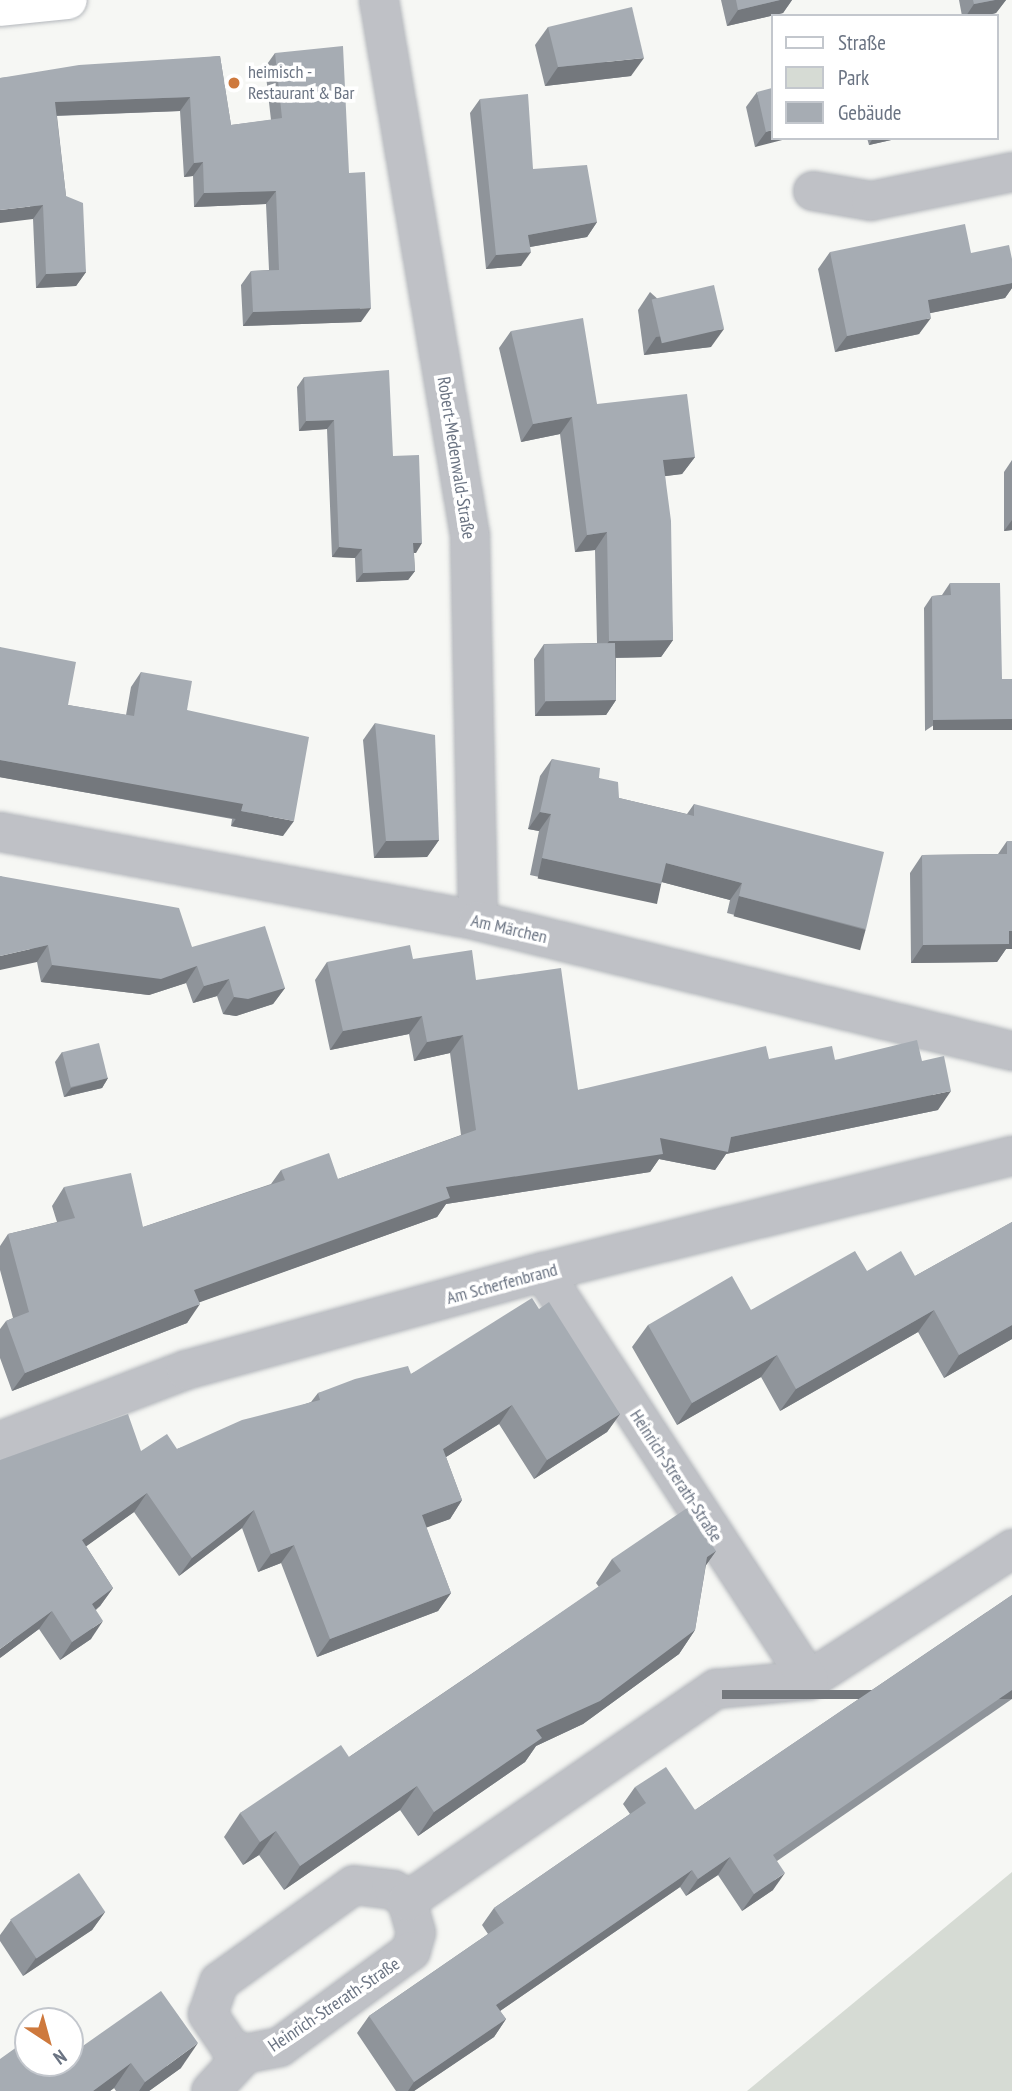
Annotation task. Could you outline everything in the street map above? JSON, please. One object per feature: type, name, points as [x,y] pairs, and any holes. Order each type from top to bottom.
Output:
[{"type":"main road","points":[[0,7],[68,0]]},
{"type":"street","name":"Robert-Medenwald-Straße","points":[[379,0],[470,535],[478,922]]},
{"type":"street","points":[[813,191],[871,201],[1012,172]]},
{"type":"street","name":"Am Märchen","points":[[0,832],[478,922],[1012,1051]]},
{"type":"street","name":"Am Scherfenbrand","points":[[0,1441],[186,1370],[543,1272],[1012,1156]]},
{"type":"street","name":"Heinrich-Strerath-Straße","points":[[543,1272],[809,1679]]},
{"type":"street","points":[[407,1901],[716,1689],[809,1679],[1012,1549]]},
{"type":"street","name":"Heinrich-Strerath-Straße","points":[[354,1885],[394,1889],[407,1901],[416,1933],[411,1951],[280,2047],[245,2054],[230,2048],[208,2014],[219,1982],[354,1885]]},
{"type":"street","name":"Heinrich-Strerath-Straße","points":[[211,2091],[245,2054]]},
{"type":"green space","points":[[1012,1872],[1012,2091],[747,2091]]},
{"type":"building","points":[[736,0],[780,0],[738,10]]},
{"type":"building","points":[[973,0],[995,0],[974,4]]},
{"type":"building","points":[[632,7],[644,58],[558,67],[548,27]]},
{"type":"building","points":[[343,46],[349,173],[365,172],[371,308],[253,312],[251,271],[279,270],[276,191],[204,193],[203,162],[194,163],[190,97],[55,102],[66,196],[83,203],[86,272],[46,274],[43,205],[0,210],[0,78],[79,65],[220,56],[231,125],[282,118],[275,53]]},
{"type":"building","points":[[771,88],[771,130],[766,132],[757,92]]},
{"type":"building","points":[[528,94],[533,169],[587,165],[597,222],[528,235],[531,252],[496,255],[480,99]]},
{"type":"building","points":[[965,224],[971,253],[1009,245],[1012,283],[928,300],[931,318],[847,336],[830,252]]},
{"type":"building","points":[[714,285],[724,329],[662,343],[652,299]]},
{"type":"building","points":[[583,318],[597,404],[687,394],[695,457],[663,460],[671,521],[673,640],[609,641],[607,532],[587,535],[572,417],[533,424],[511,331]]},
{"type":"building","points":[[389,370],[393,456],[419,455],[422,543],[413,543],[415,571],[363,573],[362,549],[339,547],[334,420],[306,421],[304,377]]},
{"type":"building","points":[[950,583],[1000,583],[1002,679],[1012,679],[1012,719],[933,720],[932,596],[951,595]]},
{"type":"building","points":[[615,643],[616,700],[545,701],[544,644]]},
{"type":"building","points":[[0,647],[76,662],[68,705],[134,716],[141,672],[192,681],[187,710],[309,737],[294,821],[241,811],[243,804],[0,760]]},
{"type":"building","points":[[375,723],[435,735],[439,840],[386,841]]},
{"type":"building","points":[[552,759],[600,768],[599,778],[618,782],[619,798],[694,816],[694,804],[884,852],[866,929],[739,896],[742,883],[666,863],[661,884],[542,858],[551,814],[540,812]]},
{"type":"building","points":[[1007,841],[1012,841],[1012,931],[1009,931],[1009,944],[923,945],[922,855],[1007,854]]},
{"type":"building","points":[[0,876],[179,908],[192,947],[265,926],[285,988],[248,999],[234,997],[229,979],[204,986],[197,966],[161,979],[52,965],[48,945],[0,956]]},
{"type":"building","points":[[410,945],[413,959],[472,950],[476,980],[561,968],[578,1090],[766,1046],[769,1059],[832,1046],[835,1060],[917,1040],[922,1061],[944,1056],[951,1091],[731,1137],[728,1152],[660,1138],[663,1154],[446,1187],[450,1198],[194,1290],[200,1304],[25,1373],[6,1321],[29,1312],[8,1234],[75,1218],[64,1187],[131,1173],[143,1227],[285,1180],[281,1170],[329,1153],[338,1179],[476,1130],[463,1035],[427,1042],[422,1016],[343,1031],[327,962]]},
{"type":"building","points":[[99,1043],[108,1078],[71,1087],[62,1052]]},
{"type":"building","points":[[1012,1222],[1012,1325],[959,1355],[934,1310],[796,1389],[777,1355],[692,1403],[648,1325],[732,1276],[751,1310],[855,1251],[867,1271],[901,1251],[915,1276]]},
{"type":"building","points":[[532,1298],[539,1309],[549,1302],[620,1414],[547,1460],[512,1405],[443,1449],[462,1500],[422,1515],[451,1593],[330,1639],[294,1545],[271,1554],[254,1510],[192,1558],[147,1493],[82,1540],[113,1588],[92,1604],[103,1621],[72,1642],[52,1611],[0,1649],[0,1460],[128,1414],[141,1451],[167,1434],[177,1449],[242,1420],[320,1400],[318,1393],[355,1379],[408,1366],[411,1374]]},
{"type":"building","points":[[687,1508],[716,1551],[707,1557],[695,1630],[600,1701],[536,1730],[542,1738],[434,1812],[417,1786],[300,1866],[276,1831],[260,1842],[240,1813],[341,1745],[349,1757],[476,1671],[621,1571],[612,1559]]},
{"type":"building","points":[[1012,1595],[1012,1690],[773,1855],[785,1873],[754,1894],[730,1857],[698,1879],[692,1870],[496,2005],[506,2019],[414,2082],[369,2016],[504,1923],[494,1908],[646,1803],[635,1787],[666,1767],[695,1810]]},
{"type":"building","points":[[79,1873],[105,1912],[36,1958],[10,1919]]},
{"type":"building","points":[[161,1991],[198,2043],[145,2082],[131,2063],[93,2091],[0,2091],[0,2059],[14,2049],[14,2077],[84,2077],[84,2045]]},
{"type":"place","name":"heimisch - Restaurant & Bar","points":[[234,83]]}]
